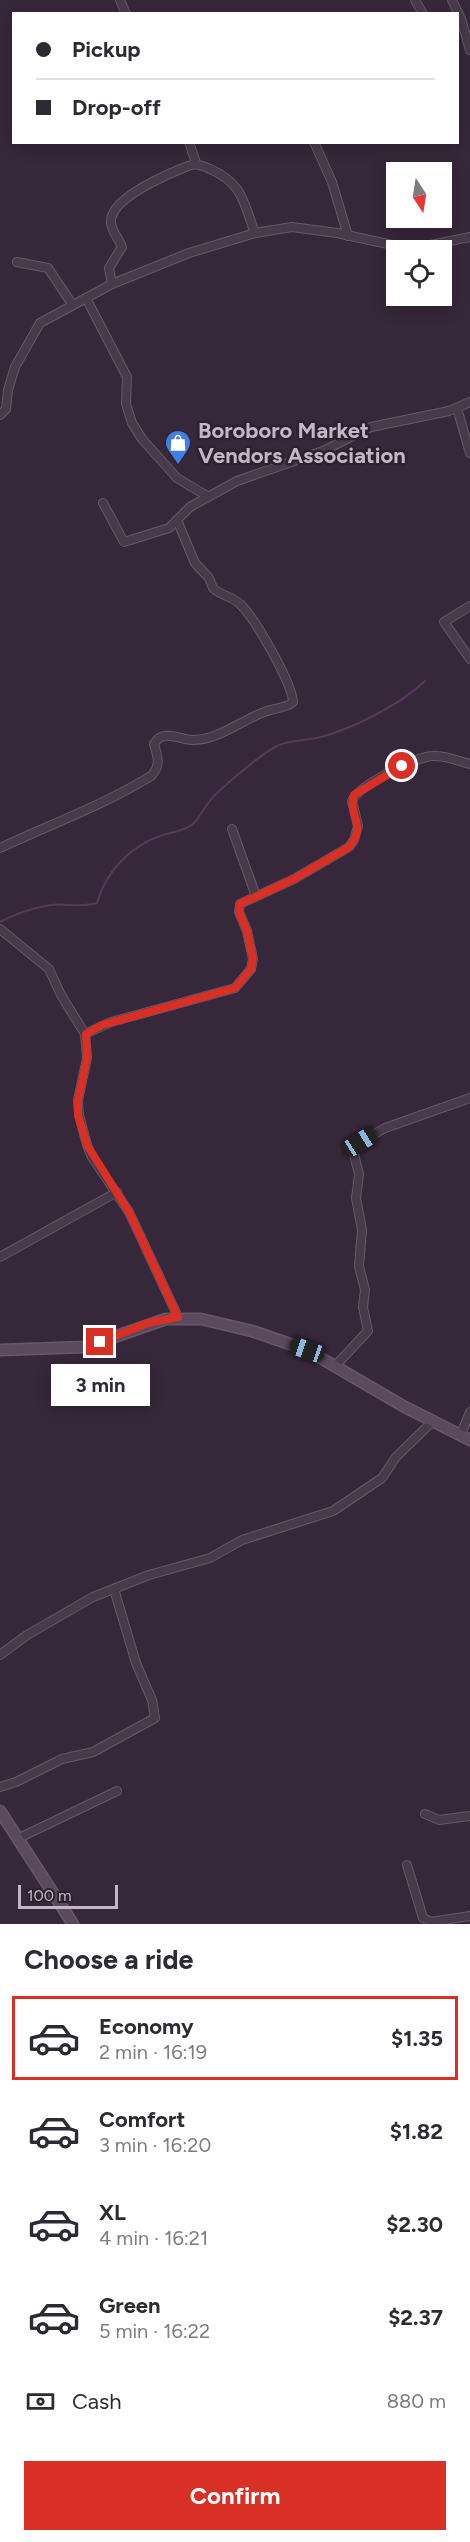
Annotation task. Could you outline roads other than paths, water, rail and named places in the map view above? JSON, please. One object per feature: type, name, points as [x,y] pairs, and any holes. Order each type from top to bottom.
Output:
[{"type":"street","points":[[463,19],[470,50]]},
{"type":"street","points":[[190,144],[196,163]]},
{"type":"street","points":[[315,144],[332,182],[348,236]]},
{"type":"street","points":[[112,284],[109,268],[122,247],[112,226],[114,212],[137,191],[172,172],[196,163],[217,172],[235,184],[245,200],[255,233]]},
{"type":"street","points":[[0,415],[6,409],[8,390],[25,345],[40,323],[112,284],[189,253],[255,233],[306,227],[411,249],[470,237]]},
{"type":"street","points":[[17,262],[48,268],[72,304]]},
{"type":"street","points":[[86,298],[126,377],[126,404],[132,423],[142,439],[177,478],[207,496]]},
{"type":"street","points":[[103,503],[122,542],[165,530],[207,496],[260,472],[323,451],[371,428],[457,408],[470,402]]},
{"type":"street","points":[[457,408],[470,453]]},
{"type":"street","points":[[0,848],[56,821],[102,804],[151,776],[157,770],[159,762],[154,744],[160,738],[173,735],[182,739],[202,739],[293,702],[276,661],[249,615],[238,602],[213,588],[209,578],[195,563],[177,520]]},
{"type":"street","points":[[470,606],[444,622],[470,659]]},
{"type":"street","points":[[86,1034],[102,1025],[235,988],[251,969],[253,959],[247,931],[239,912],[240,904],[294,879],[349,847],[358,831],[352,801],[358,792],[402,766],[430,756],[470,764]]},
{"type":"street","points":[[232,829],[256,896]]},
{"type":"street","points":[[0,929],[49,969],[61,995],[86,1034],[87,1058],[79,1090],[78,1115],[92,1157],[117,1192],[163,1280],[178,1317]]},
{"type":"street","points":[[336,1365],[365,1335],[368,1327],[363,1308],[365,1290],[359,1266],[362,1230],[356,1198],[358,1173],[352,1147],[391,1125],[454,1106],[470,1098]]},
{"type":"street","points":[[0,1257],[117,1192]]},
{"type":"street","points":[[0,1350],[84,1347],[148,1323],[178,1317],[201,1319],[252,1331],[307,1350],[465,1437],[470,1413]]},
{"type":"street","points":[[0,1655],[27,1635],[93,1597],[149,1575],[210,1558],[242,1540],[333,1511],[382,1478],[396,1457],[433,1421]]},
{"type":"street","points":[[0,1787],[16,1782],[69,1756],[93,1752],[155,1718],[152,1700],[136,1663],[114,1589]]},
{"type":"street","points":[[19,1838],[117,1791]]},
{"type":"street","points":[[0,1811],[73,1924]]},
{"type":"street","points":[[425,1814],[438,1820],[470,1816]]},
{"type":"street","points":[[407,1865],[423,1918],[431,1922],[470,1916]]},
{"type":"waterway","points":[[0,922],[12,916],[50,905],[97,903],[106,881],[129,854],[139,846],[160,836],[191,826],[219,791],[270,750],[288,742],[334,733],[362,721],[403,698],[425,681]]},
{"type":"place","name":"Boroboro Market Vendors Association","points":[[178,466]]}]
